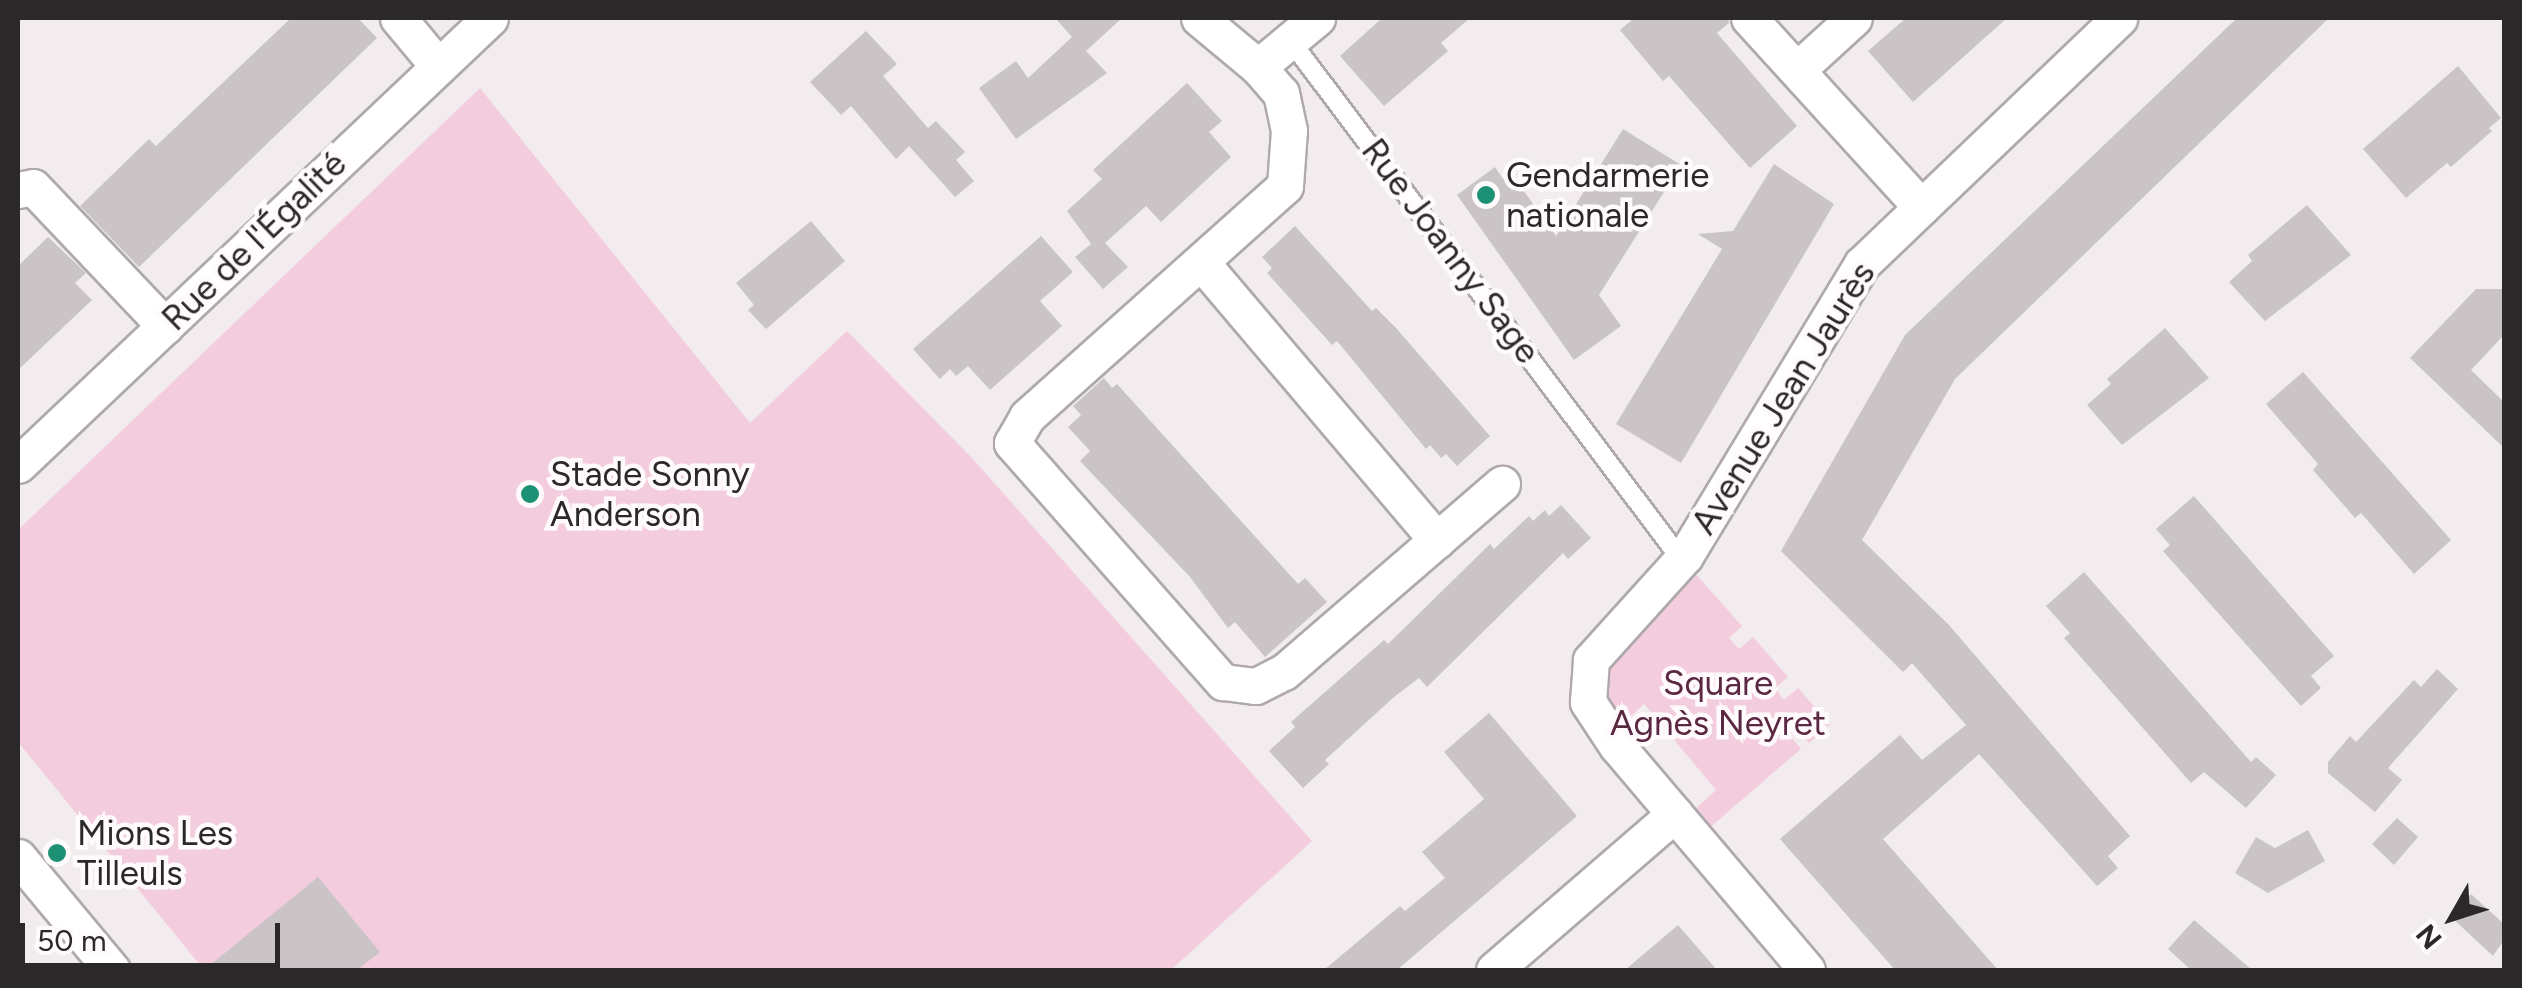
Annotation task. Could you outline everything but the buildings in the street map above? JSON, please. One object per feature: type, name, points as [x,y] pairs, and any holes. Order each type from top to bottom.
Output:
[{"type":"street","points":[[398,18],[438,66]]},
{"type":"street","name":"Rue de l'Égalité","points":[[18,466],[490,18]]},
{"type":"street","points":[[1198,18],[1258,67],[1281,93],[1289,130],[1285,186],[1027,417],[1012,443],[1222,682],[1256,686],[1284,672],[1502,484]]},
{"type":"street","points":[[1749,18],[1922,207]]},
{"type":"street","points":[[1797,70],[1854,18]]},
{"type":"street","name":"Avenue Jean Jaurès","points":[[1807,970],[1617,746],[1588,702],[1590,660],[1685,556],[1862,264],[2119,18]]},
{"type":"street","name":"Rue Joanny Sage","points":[[1258,67],[1303,29]]},
{"type":"street","points":[[18,190],[33,187],[165,326]]},
{"type":"street","points":[[1200,262],[1437,540]]},
{"type":"street","points":[[1494,970],[1675,814]]},
{"type":"street","points":[[18,857],[112,970]]},
{"type":"lane","name":"Rue Joanny Sage","points":[[1303,29],[1671,546],[1685,556]]},
{"type":"green space","name":"Stade Sonny Anderson","points":[[480,88],[750,423],[847,331],[972,458],[1312,841],[1171,970],[204,970],[18,742],[18,530]]},
{"type":"green space","name":"Square Agnès Neyret","points":[[1693,571],[1742,626],[1729,638],[1739,649],[1753,637],[1788,677],[1775,688],[1784,700],[1798,688],[1830,724],[1809,743],[1796,730],[1790,736],[1801,749],[1707,830],[1692,812],[1716,790],[1644,704],[1619,727],[1606,700],[1605,680],[1610,664]]},
{"type":"place","name":"Gendarmerie nationale","points":[[1486,195]]},
{"type":"place","name":"Stade Sonny Anderson","points":[[530,494]]},
{"type":"place","name":"Mions Les Tilleuls","points":[[57,853]]}]
